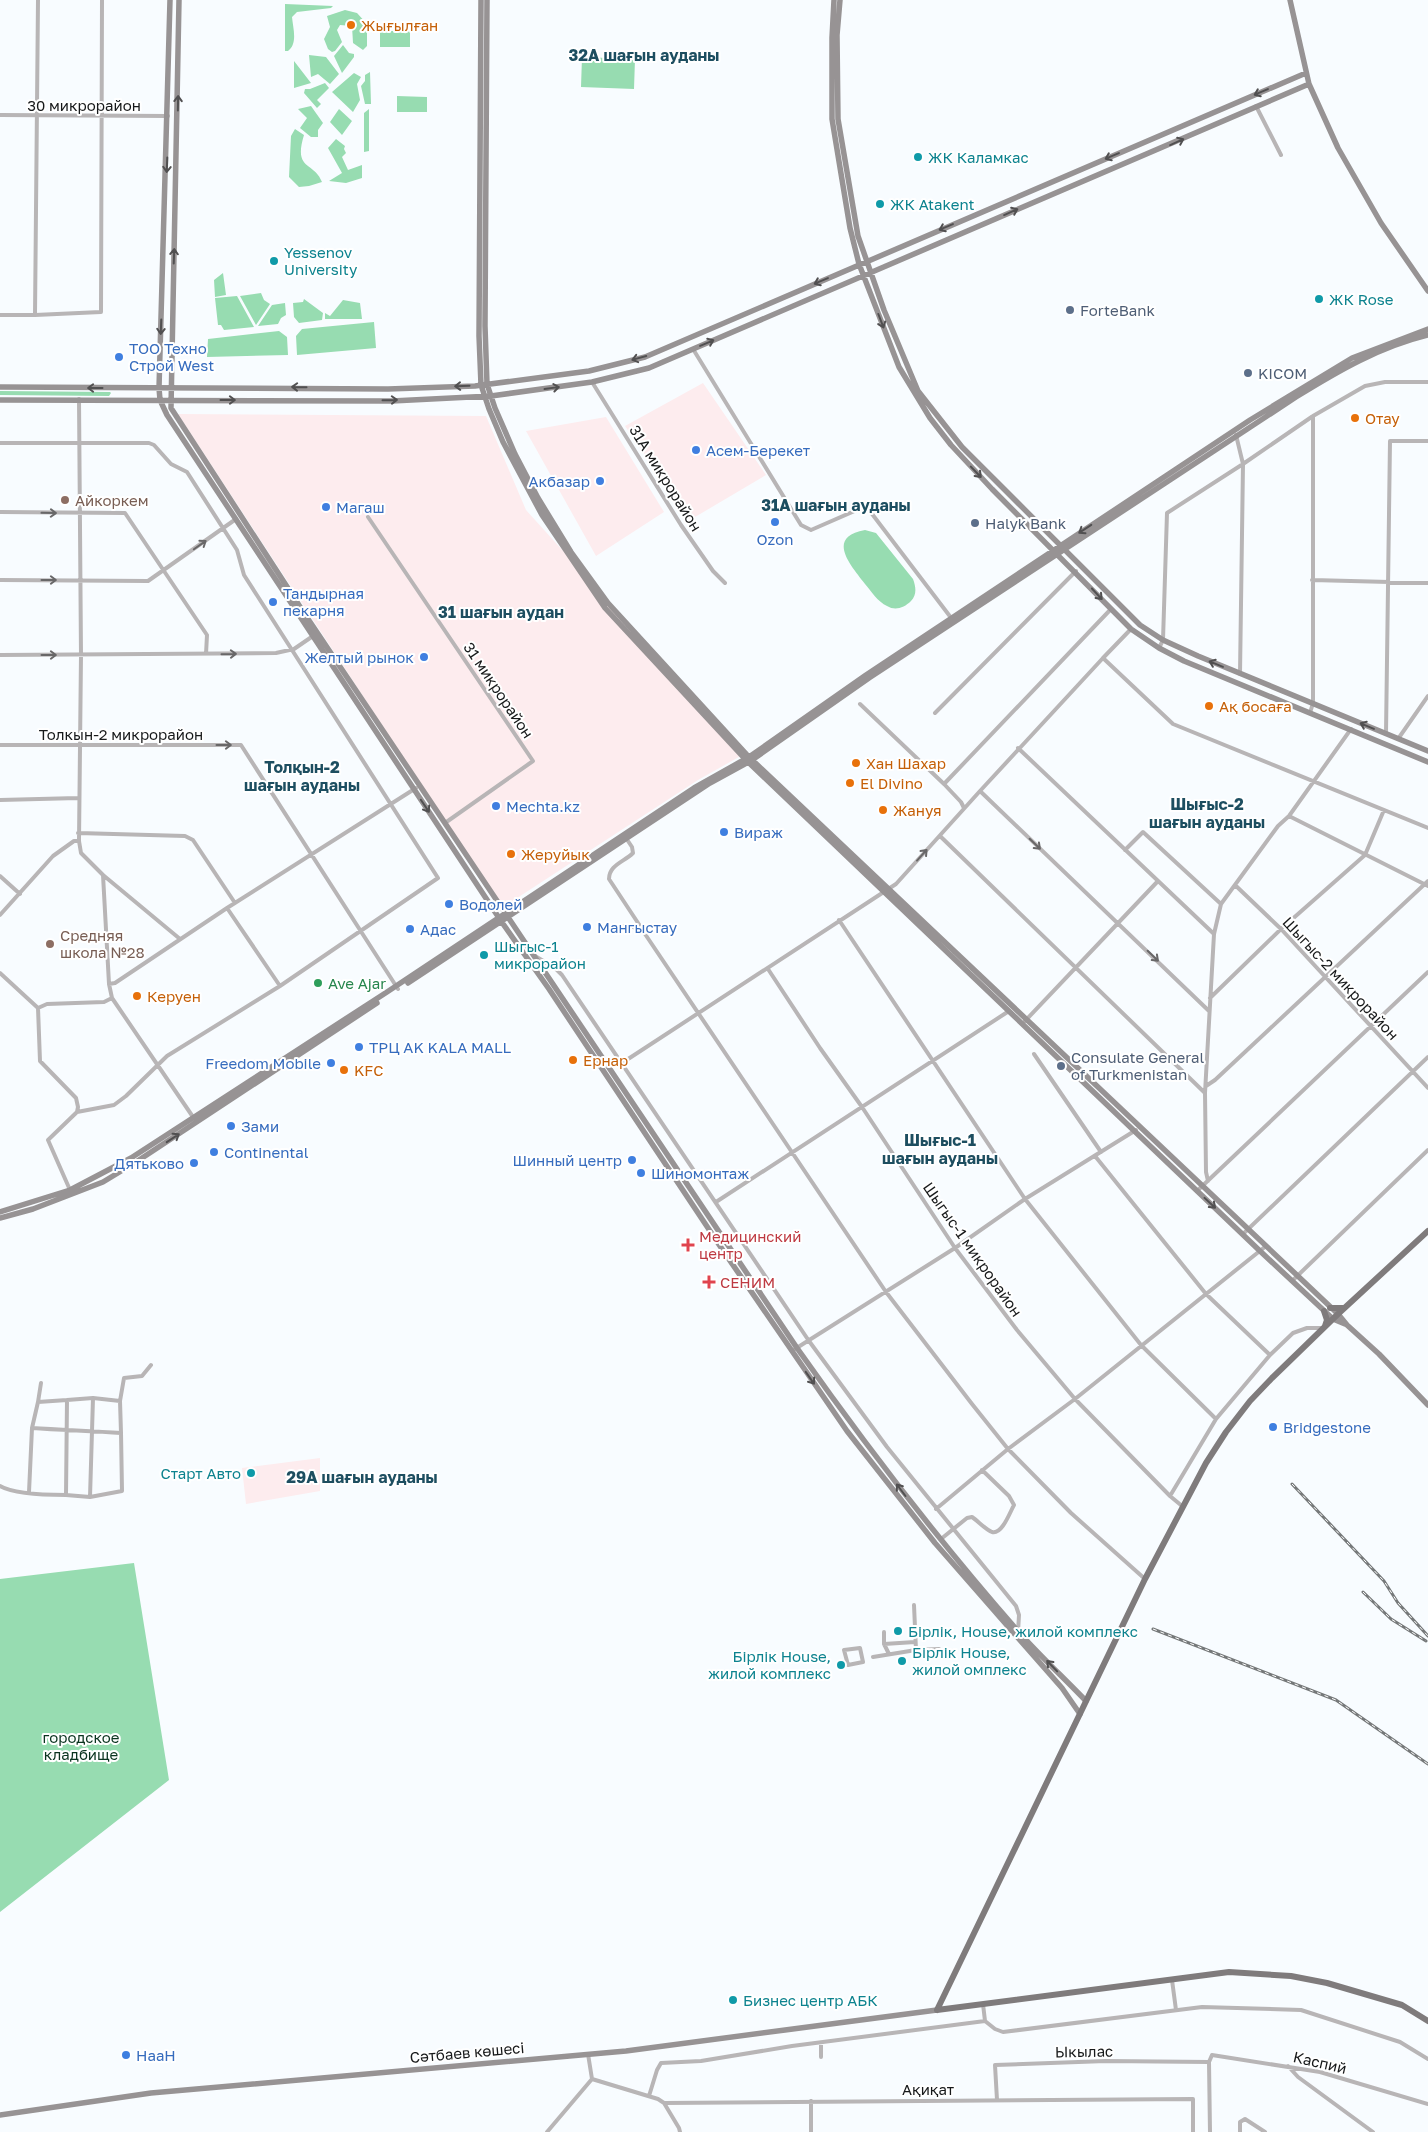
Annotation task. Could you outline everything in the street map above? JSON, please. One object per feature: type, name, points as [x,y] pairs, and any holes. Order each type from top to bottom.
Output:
[{"type":"main road","points":[[170,0],[160,400],[417,788],[533,955],[724,1248]]},
{"type":"main road","points":[[179,0],[170,408],[312,636],[356,696]]},
{"type":"main road","points":[[481,0],[479,336],[484,385],[503,442],[542,515],[604,608],[748,760],[1138,1129],[1200,1189],[1260,1252],[1294,1278]]},
{"type":"main road","points":[[484,385],[487,0]]},
{"type":"main road","points":[[834,0],[831,93],[833,130],[850,228],[918,391],[962,447],[1119,607],[1140,625],[1163,640],[1240,674],[1428,751]]},
{"type":"main road","points":[[840,0],[837,33],[838,119],[863,263],[863,276],[900,368],[930,418],[952,446],[992,489],[1076,571],[1131,629],[1159,648],[1184,661],[1428,762]]},
{"type":"main road","points":[[1290,0],[1308,84],[1338,148],[1381,223],[1428,291]]},
{"type":"main road","points":[[0,387],[391,389],[484,385],[589,371],[645,357],[1306,73]]},
{"type":"main road","points":[[0,400],[392,400],[488,397],[592,382],[649,368],[1308,84]]},
{"type":"main road","points":[[506,915],[748,760],[1235,430],[1352,358],[1428,329]]},
{"type":"main road","points":[[1062,547],[1296,397],[1357,361],[1428,335]]},
{"type":"main road","points":[[589,371],[592,382]]},
{"type":"main road","points":[[115,388],[115,400]]},
{"type":"main road","points":[[0,1218],[33,1209],[71,1192],[195,1119],[397,988],[694,788],[748,760]]},
{"type":"main road","points":[[442,824],[500,919],[863,1453],[1018,1632],[1086,1701]]},
{"type":"main road","points":[[1200,1189],[1266,1246],[1294,1278],[1379,1354],[1428,1405]]},
{"type":"main road","points":[[0,1212],[71,1192]]},
{"type":"main road","points":[[937,2010],[1145,1579],[1182,1506],[1226,1432],[1250,1401],[1335,1316],[1428,1231]]},
{"type":"main road","points":[[1327,1309],[1344,1308]]},
{"type":"main road","points":[[1324,1327],[1327,1320],[1327,1309]]},
{"type":"main road","points":[[938,1541],[1018,1639],[1067,1694],[1080,1714]]},
{"type":"main road","points":[[937,2010],[1229,1972],[1291,1976],[1328,1983],[1402,2005],[1428,2021]]},
{"type":"main road","name":"Сәтбаев көшесі","points":[[0,2115],[151,2093],[588,2054],[937,2010]]},
{"type":"street","points":[[35,315],[38,0]]},
{"type":"street","points":[[0,315],[101,312],[102,0]]},
{"type":"street","points":[[1256,106],[1281,155]]},
{"type":"street","name":"30 микрорайон","points":[[0,116],[168,116]]},
{"type":"street","points":[[1081,169],[1086,180]]},
{"type":"street","points":[[693,349],[801,525],[811,530],[866,506],[952,620]]},
{"type":"street","name":"31А микрорайон","points":[[592,382],[681,525],[713,571],[725,583]]},
{"type":"street","points":[[1159,648],[1163,640],[1167,513],[1313,416],[1365,386],[1384,382],[1428,382]]},
{"type":"street","points":[[79,399],[81,443],[81,655],[78,841],[81,852],[103,875],[180,939]]},
{"type":"street","points":[[1310,713],[1313,703],[1313,416]]},
{"type":"street","points":[[1235,430],[1243,464],[1240,674]]},
{"type":"street","points":[[1386,734],[1390,441],[1428,441]]},
{"type":"street","points":[[0,442],[143,442],[154,444],[171,464],[187,472],[240,556],[240,567],[244,575],[294,649],[438,878],[280,986],[168,1056],[114,1105],[77,1112],[48,1140],[71,1192]]},
{"type":"street","points":[[0,512],[125,514],[207,635],[206,654]]},
{"type":"street","points":[[0,580],[148,581],[237,518]]},
{"type":"street","name":"31 микрорайон","points":[[368,518],[533,761],[442,824]]},
{"type":"street","points":[[935,713],[1076,571]]},
{"type":"street","points":[[1312,580],[1428,583]]},
{"type":"street","points":[[944,784],[1111,609]]},
{"type":"street","points":[[622,1063],[896,884],[1018,748],[1131,629]]},
{"type":"street","points":[[0,655],[276,653],[294,649],[312,636]]},
{"type":"street","points":[[1103,658],[1173,724],[1428,828]]},
{"type":"street","points":[[1398,739],[1428,696]]},
{"type":"street","points":[[860,704],[944,784],[961,802],[964,808]]},
{"type":"street","points":[[1208,1181],[1206,1172],[1205,1092],[1214,934],[1221,904],[1278,826],[1289,816],[1350,729]]},
{"type":"street","name":"Толкын-2 микрорайон","points":[[0,745],[241,746],[311,855]]},
{"type":"street","points":[[1018,748],[1214,934]]},
{"type":"street","points":[[109,984],[115,983],[235,903],[417,788]]},
{"type":"street","points":[[980,791],[1209,1011]]},
{"type":"street","points":[[0,800],[78,798]]},
{"type":"street","points":[[1210,998],[1281,930],[1365,855],[1384,810]]},
{"type":"street","points":[[1206,1086],[1215,1080],[1427,884],[1289,816]]},
{"type":"street","points":[[1125,850],[1143,832],[1221,904]]},
{"type":"street","points":[[78,833],[185,836],[194,840],[235,903]]},
{"type":"street","points":[[940,836],[1205,1092]]},
{"type":"street","points":[[626,838],[632,847],[633,854],[613,867],[609,879],[794,1152],[886,1292],[1008,1449],[1071,1513],[1136,1573],[1145,1579]]},
{"type":"street","points":[[0,915],[53,856],[74,841],[78,841]]},
{"type":"street","points":[[311,855],[397,988]]},
{"type":"street","points":[[103,875],[109,984],[112,998],[195,1119]]},
{"type":"street","points":[[0,876],[20,894]]},
{"type":"street","points":[[1024,1021],[1158,881]]},
{"type":"street","name":"Шыгыс-2 микрорайон","points":[[1235,885],[1281,930],[1428,1088]]},
{"type":"street","points":[[228,908],[280,986]]},
{"type":"street","points":[[839,920],[1026,1199],[1141,1346],[1216,1419]]},
{"type":"street","points":[[624,926],[643,931]]},
{"type":"street","points":[[525,954],[533,955],[555,968],[562,975],[809,1341],[887,1447],[1016,1606],[1019,1615],[1018,1639]]},
{"type":"street","name":"Шыгыс-1 микрорайон","points":[[768,969],[955,1248],[1017,1330],[1075,1399],[1182,1506]]},
{"type":"street","points":[[1200,1189],[1428,972]]},
{"type":"street","points":[[0,973],[38,1008],[40,1061],[76,1098],[77,1112]]},
{"type":"street","points":[[38,1008],[47,1004],[104,1002],[112,998]]},
{"type":"street","points":[[716,1202],[1012,1009]]},
{"type":"street","points":[[1034,1054],[1100,1152]]},
{"type":"street","points":[[1243,1234],[1428,1057]]},
{"type":"street","points":[[794,1350],[955,1248],[1026,1199],[1138,1129]]},
{"type":"street","points":[[1294,1278],[1428,1150]]},
{"type":"street","points":[[1095,1156],[1206,1294],[1270,1355]]},
{"type":"street","points":[[936,1509],[1008,1449],[1075,1399],[1266,1246]]},
{"type":"street","points":[[1170,1496],[1216,1419],[1270,1355],[1293,1333],[1308,1328],[1324,1327]]},
{"type":"street","points":[[0,1486],[5,1489],[29,1492],[36,1495],[90,1497],[122,1491],[120,1401],[124,1378],[142,1376],[151,1365]]},
{"type":"street","points":[[29,1492],[32,1428],[41,1383]]},
{"type":"street","points":[[38,1402],[93,1398],[120,1401]]},
{"type":"street","points":[[90,1497],[93,1398]]},
{"type":"street","points":[[66,1495],[67,1400]]},
{"type":"street","points":[[32,1428],[121,1432]]},
{"type":"street","points":[[938,1541],[967,1518],[972,1517],[991,1532],[996,1532],[1002,1527],[1014,1505],[1009,1496],[982,1470]]},
{"type":"street","points":[[914,1604],[916,1650]]},
{"type":"street","points":[[884,1632],[884,1644],[888,1654]]},
{"type":"street","points":[[884,1644],[915,1642]]},
{"type":"street","points":[[860,1648],[863,1662],[848,1665],[844,1650],[860,1648]]},
{"type":"street","points":[[873,1657],[916,1650],[940,1649]]},
{"type":"street","points":[[1172,1979],[1176,2010]]},
{"type":"street","points":[[983,2004],[985,2021],[994,2029],[1003,2032],[1202,2007],[1301,2010],[1400,2042],[1428,2059]]},
{"type":"street","points":[[649,2096],[657,2070],[662,2063],[701,2061],[985,2021]]},
{"type":"street","points":[[821,2043],[821,2057]]},
{"type":"street","points":[[547,2132],[592,2079],[588,2054]]},
{"type":"street","name":"Каспий","points":[[1209,2062],[1212,2055],[1320,2072],[1428,2104]]},
{"type":"street","name":"Ыкылас","points":[[997,2100],[995,2065],[1106,2061],[1209,2062]]},
{"type":"street","points":[[1209,2062],[1210,2132]]},
{"type":"street","points":[[1288,2066],[1298,2077],[1373,2132]]},
{"type":"street","points":[[592,2079],[649,2096],[664,2103],[680,2132]]},
{"type":"street","name":"Ақиқат","points":[[664,2103],[1193,2099],[1193,2132]]},
{"type":"street","points":[[810,2132],[811,2101]]},
{"type":"street","points":[[1240,2132],[1240,2122],[1245,2118],[1265,2132]]},
{"type":"shaded area","name":"Асем-Берекет","points":[[703,383],[766,475],[690,520],[625,426]]},
{"type":"shaded area","name":"31 шағын аудан","points":[[178,414],[486,416],[526,510],[746,753],[698,780],[502,908]]},
{"type":"shaded area","name":"Акбазар","points":[[606,417],[664,512],[596,556],[526,431]]},
{"type":"shaded area","points":[[320,1458],[320,1491],[246,1504],[242,1468]]},
{"type":"green space","points":[[285,4],[333,6],[331,8],[297,12],[292,17],[293,44],[288,51],[285,51]]},
{"type":"green space","points":[[345,10],[357,13],[367,24],[367,46],[363,50],[353,43],[352,26],[340,25],[337,30],[342,42],[332,52],[328,49],[324,39],[330,27],[327,16]]},
{"type":"green space","points":[[380,31],[410,31],[410,47],[380,47]]},
{"type":"green space","points":[[343,45],[349,53],[354,54],[354,57],[342,73],[334,56]]},
{"type":"green space","points":[[309,55],[326,57],[339,74],[330,84],[318,74],[311,77]]},
{"type":"green space","points":[[582,57],[635,59],[634,89],[581,87]]},
{"type":"green space","points":[[294,61],[311,83],[294,88]]},
{"type":"green space","points":[[370,72],[371,104],[365,104],[361,86],[365,81],[365,75]]},
{"type":"green space","points":[[354,73],[361,77],[357,84],[360,100],[353,112],[332,92]]},
{"type":"green space","points":[[325,83],[329,88],[317,100],[321,104],[317,108],[304,93],[305,89]]},
{"type":"green space","points":[[397,96],[427,97],[427,112],[397,112]]},
{"type":"green space","points":[[311,106],[323,123],[318,130],[318,137],[311,137],[300,128],[307,118],[298,109]]},
{"type":"green space","points":[[339,109],[352,121],[342,135],[330,122]]},
{"type":"green space","points":[[369,109],[369,151],[364,152],[364,113]]},
{"type":"green space","points":[[295,129],[304,135],[301,146],[303,160],[318,175],[322,182],[299,187],[289,177],[291,136]]},
{"type":"green space","points":[[336,139],[345,146],[346,153],[342,157],[348,170],[362,165],[362,178],[346,183],[329,181],[342,173],[328,148]]},
{"type":"green space","points":[[223,273],[226,295],[215,297],[214,280]]},
{"type":"green space","points":[[261,293],[264,300],[270,304],[256,325],[240,296]]},
{"type":"green space","points":[[237,296],[254,327],[224,330],[221,325],[218,325],[215,298]]},
{"type":"green space","points":[[304,299],[323,313],[322,320],[299,323],[294,317],[293,303],[303,302]]},
{"type":"green space","points":[[343,300],[360,303],[362,319],[325,319],[325,313],[330,316]]},
{"type":"green space","points":[[285,303],[286,315],[281,318],[278,324],[258,326],[272,305]]},
{"type":"green space","points":[[374,322],[376,348],[297,355],[296,336],[302,329]]},
{"type":"green space","points":[[279,331],[287,337],[288,355],[207,357],[208,339]]},
{"type":"green space","points":[[0,391],[111,393],[109,396],[0,395]]},
{"type":"green space","points":[[865,530],[876,533],[913,579],[915,594],[911,601],[902,607],[893,608],[881,602],[848,561],[844,545],[846,539],[853,534]]},
{"type":"green space","name":"городское кладбище","points":[[134,1563],[169,1780],[0,1912],[0,1579]]},
{"type":"railway","points":[[1292,1484],[1384,1581],[1398,1603],[1428,1636]]},
{"type":"railway","points":[[1363,1592],[1391,1619],[1426,1641]]},
{"type":"railway","points":[[1153,1629],[1336,1700],[1428,1764]]},
{"type":"place","name":"Жығылған","points":[[351,25]]},
{"type":"place","name":"ЖК Каламкас","points":[[918,157]]},
{"type":"place","name":"ЖК Atakent","points":[[880,204]]},
{"type":"place","name":"Yessenov University","points":[[274,261]]},
{"type":"place","name":"ЖК Rose","points":[[1319,299]]},
{"type":"place","name":"ForteBank","points":[[1070,310]]},
{"type":"place","name":"ТОО Техно Строй West","points":[[119,357]]},
{"type":"place","name":"KICOM","points":[[1248,373]]},
{"type":"place","name":"Отау","points":[[1355,418]]},
{"type":"place","name":"Асем-Берекет","points":[[696,450]]},
{"type":"place","name":"Акбазар","points":[[600,481]]},
{"type":"place","name":"Айкоркем","points":[[65,500]]},
{"type":"place","name":"Магаш","points":[[326,507]]},
{"type":"place","name":"Ozon","points":[[775,522]]},
{"type":"place","name":"Halyk Bank","points":[[975,523]]},
{"type":"place","name":"Тандырная пекарня","points":[[273,602]]},
{"type":"place","name":"Желтый рынок","points":[[424,657]]},
{"type":"place","name":"Ақ босаға","points":[[1209,706]]},
{"type":"place","name":"Хан Шахар","points":[[856,763]]},
{"type":"place","name":"El Divino","points":[[850,783]]},
{"type":"place","name":"Mechta.kz","points":[[496,806]]},
{"type":"place","name":"Жануя","points":[[883,810]]},
{"type":"place","name":"Вираж","points":[[724,832]]},
{"type":"place","name":"Жеруйык","points":[[511,854]]},
{"type":"place","name":"Водолей","points":[[449,904]]},
{"type":"place","name":"Мангыстау","points":[[587,927]]},
{"type":"place","name":"Адас","points":[[410,929]]},
{"type":"place","name":"Средняя школа №28","points":[[50,944]]},
{"type":"place","name":"Шыгыс-1 микрорайон","points":[[484,955]]},
{"type":"place","name":"Ave Ajar","points":[[318,983]]},
{"type":"place","name":"Керуен","points":[[137,996]]},
{"type":"place","name":"ТРЦ AK KALA MALL","points":[[359,1047]]},
{"type":"place","name":"Ернар","points":[[573,1060]]},
{"type":"place","name":"Freedom Mobile","points":[[331,1063]]},
{"type":"place","name":"Consulate General of Turkmenistan","points":[[1061,1066]]},
{"type":"place","name":"KFC","points":[[344,1070]]},
{"type":"place","name":"Зами","points":[[231,1126]]},
{"type":"place","name":"Continental","points":[[214,1152]]},
{"type":"place","name":"Шинный центр","points":[[632,1160]]},
{"type":"place","name":"Дятьково","points":[[194,1163]]},
{"type":"place","name":"Шиномонтаж","points":[[641,1173]]},
{"type":"place","name":"Медицинский центр","points":[[688,1245]]},
{"type":"place","name":"СЕНИМ","points":[[709,1282]]},
{"type":"place","name":"Bridgestone","points":[[1273,1427]]},
{"type":"place","name":"Старт Авто","points":[[251,1473]]},
{"type":"place","name":"Бірлік, House, жилой комплекс","points":[[898,1631]]},
{"type":"place","name":"Бірлік House, жилой омплекс","points":[[902,1661]]},
{"type":"place","name":"Бірлік House, жилой комплекс","points":[[841,1665]]},
{"type":"place","name":"Бизнес центр АБК","points":[[733,2000]]},
{"type":"place","name":"НааН","points":[[126,2055]]},
{"type":"district","name":"32А шағын ауданы","points":[[644,55]]},
{"type":"district","name":"31А шағын ауданы","points":[[836,505]]},
{"type":"district","name":"31 шағын аудан","points":[[501,612]]},
{"type":"district","name":"Толқын-2 шағын ауданы","points":[[302,776]]},
{"type":"district","name":"Шығыс-2 шағын ауданы","points":[[1207,813]]},
{"type":"district","name":"Шығыс-1 шағын ауданы","points":[[940,1149]]},
{"type":"district","name":"29А шағын ауданы","points":[[362,1477]]}]
